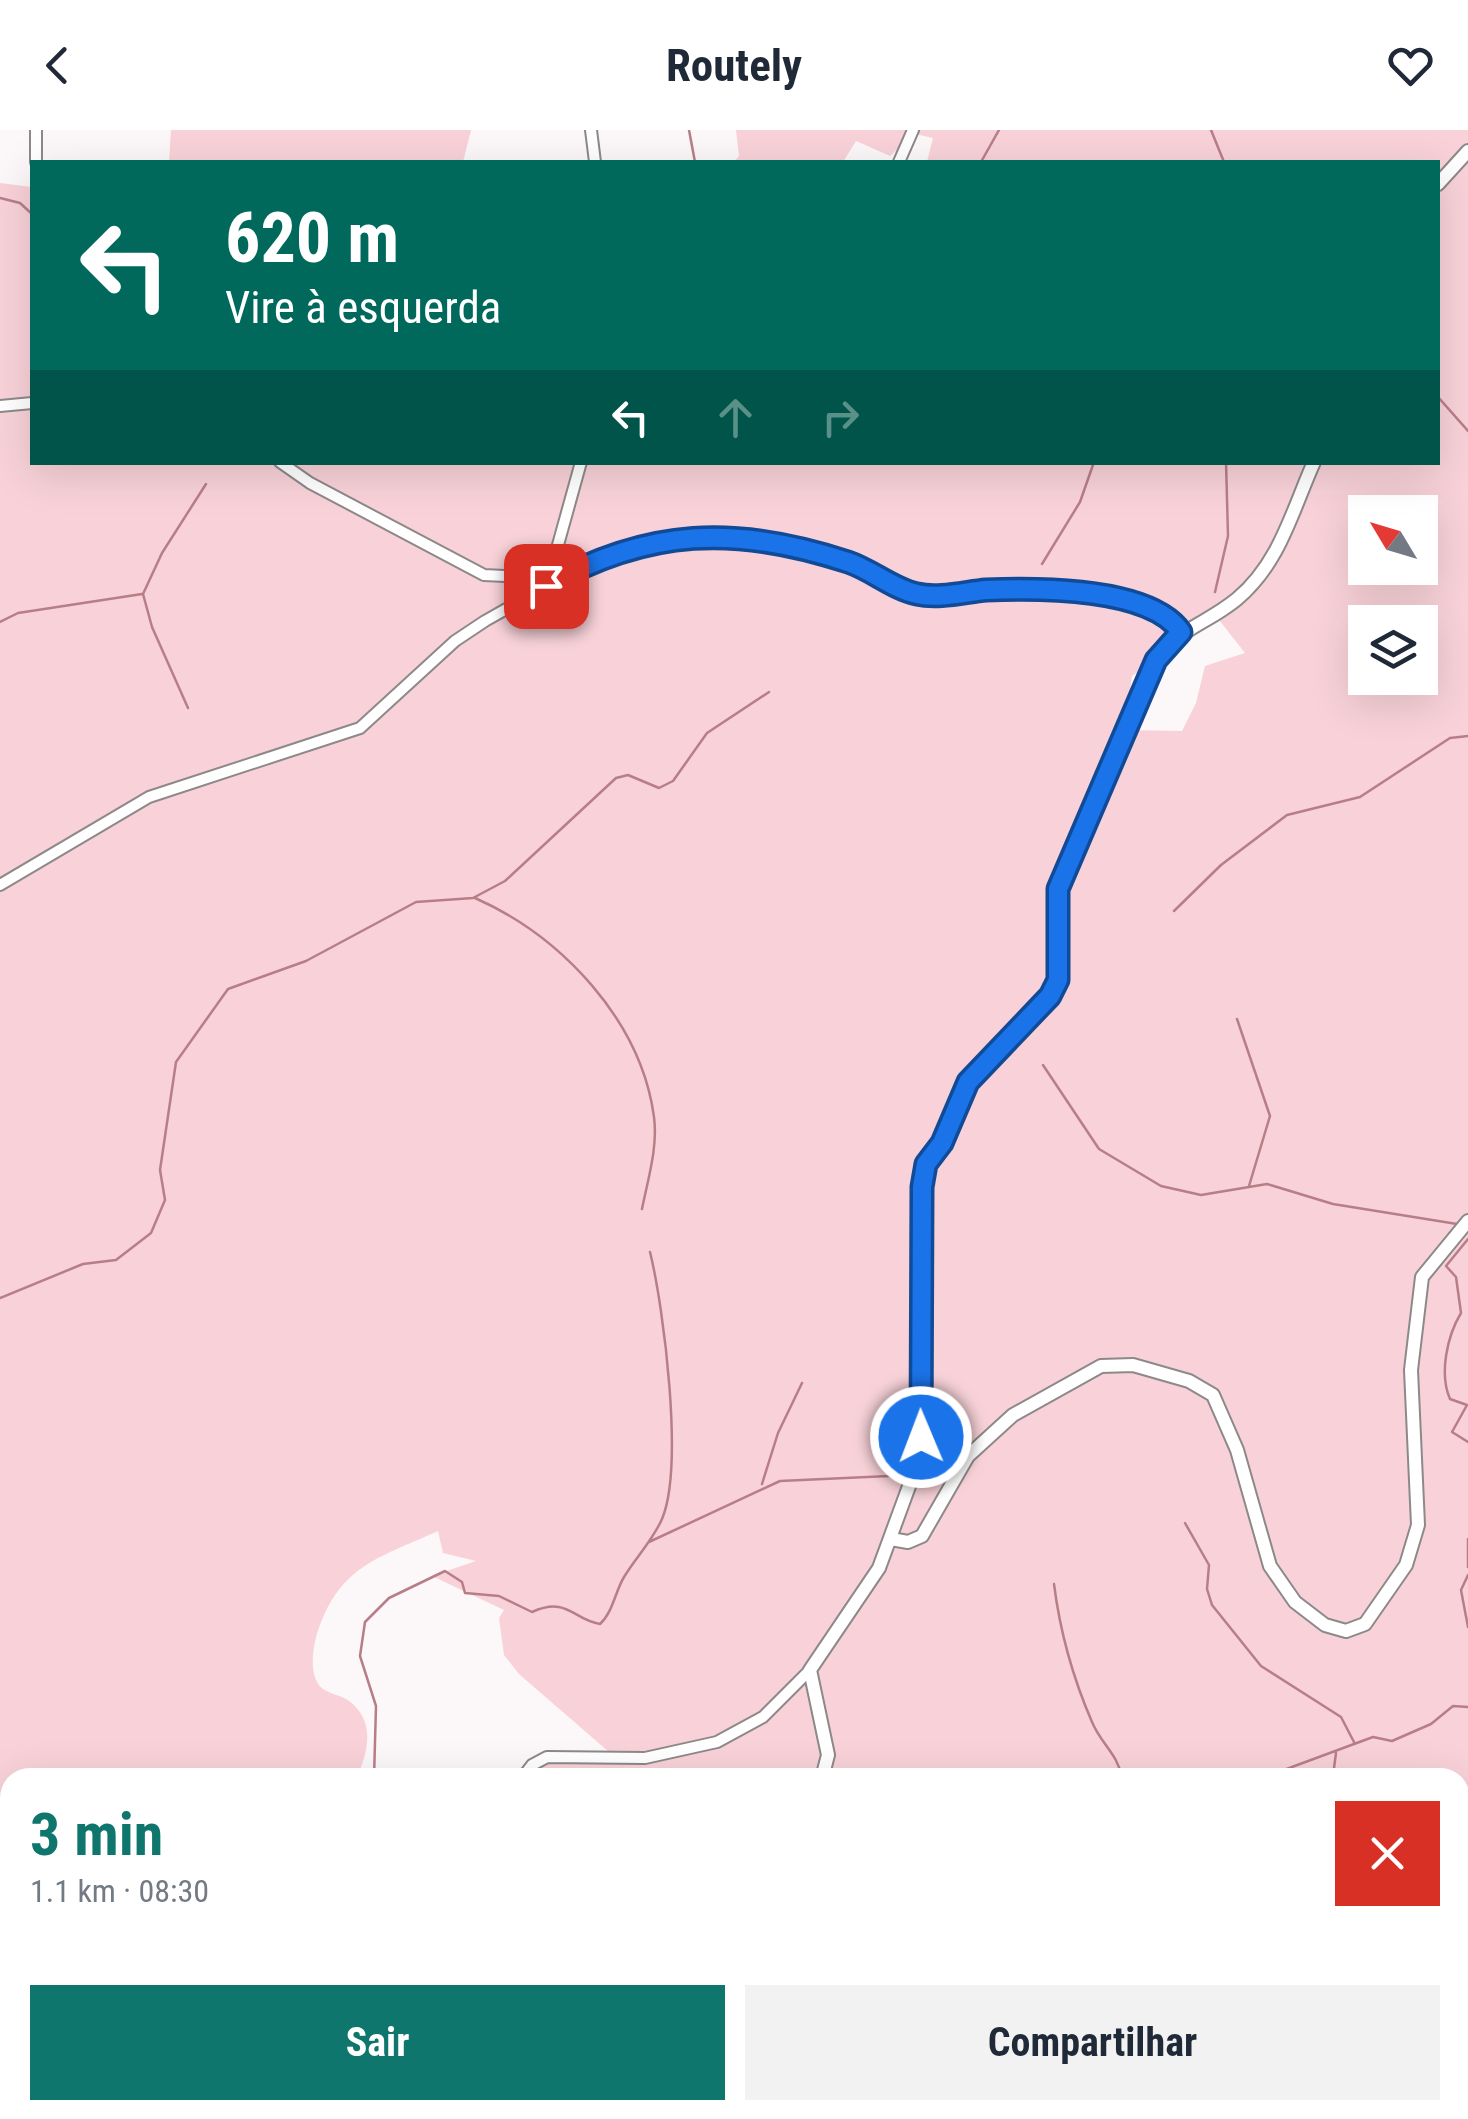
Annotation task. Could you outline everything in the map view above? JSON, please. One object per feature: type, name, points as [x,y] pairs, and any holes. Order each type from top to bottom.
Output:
[{"type":"street","points":[[36,130],[36,160]]},
{"type":"street","points":[[591,130],[595,160]]},
{"type":"street","points":[[901,160],[913,130]]},
{"type":"street","points":[[1440,182],[1468,151]]},
{"type":"street","points":[[0,406],[30,403]]},
{"type":"street","points":[[284,465],[310,483],[484,575],[547,582]]},
{"type":"street","points":[[547,582],[580,465]]},
{"type":"street","points":[[530,1768],[548,1757],[645,1758],[717,1742],[763,1717],[810,1670],[865,1592],[891,1539],[915,1470],[921,1437],[922,1187],[926,1164],[942,1143],[968,1082],[1050,996],[1058,980],[1058,889],[1156,660],[1181,632],[1237,598],[1257,577],[1286,534],[1313,465]]},
{"type":"street","points":[[0,885],[150,797],[360,728],[455,641],[547,582],[592,560],[642,544],[674,538],[750,541],[849,562],[920,595],[1018,590],[1132,600],[1166,614],[1181,632]]},
{"type":"street","points":[[891,1539],[908,1542],[922,1536],[968,1456],[1013,1415],[1101,1366],[1133,1365],[1189,1381],[1213,1395],[1237,1450],[1270,1566],[1295,1602],[1324,1625],[1346,1631],[1366,1624],[1406,1565],[1418,1525],[1421,1499],[1411,1370],[1422,1276],[1468,1221]]},
{"type":"street","points":[[810,1670],[828,1755],[825,1768]]},
{"type":"shaded area","points":[[171,130],[471,130],[464,160],[169,160]]},
{"type":"shaded area","points":[[736,130],[1468,130],[1468,1768],[529,1768],[538,1757],[609,1752],[519,1674],[504,1655],[499,1618],[504,1610],[432,1576],[476,1561],[443,1553],[438,1531],[378,1558],[348,1580],[325,1613],[316,1637],[313,1665],[317,1682],[349,1701],[363,1718],[367,1737],[360,1768],[0,1768],[0,183],[30,187],[30,465],[1440,465],[1440,160],[928,160],[933,138],[915,134],[890,156],[856,141],[844,160],[736,160],[739,156]],"holes":[[[1216,616],[1245,653],[1205,666],[1196,703],[1182,731],[1124,730],[1132,676]]]},
{"type":"waterway","points":[[689,130],[695,160]]},
{"type":"waterway","points":[[982,160],[999,130]]},
{"type":"waterway","points":[[1211,130],[1223,160]]},
{"type":"waterway","points":[[0,198],[20,203],[30,212]]},
{"type":"waterway","points":[[1440,399],[1468,431]]},
{"type":"waterway","points":[[1042,564],[1080,502],[1093,465]]},
{"type":"waterway","points":[[1215,592],[1228,536],[1226,465]]},
{"type":"waterway","points":[[188,708],[152,627],[143,594],[162,553],[206,484]]},
{"type":"waterway","points":[[0,622],[18,613],[142,594]]},
{"type":"waterway","points":[[0,1298],[83,1264],[116,1260],[151,1233],[165,1200],[160,1170],[176,1062],[228,989],[306,961],[416,902],[473,898],[505,881],[616,778],[628,775],[659,788],[673,781],[707,733],[769,692]]},
{"type":"waterway","points":[[1174,911],[1221,865],[1287,815],[1360,797],[1450,738],[1468,736]]},
{"type":"waterway","points":[[475,898],[507,914],[566,958],[592,985],[633,1047],[646,1081],[655,1128],[642,1209]]},
{"type":"waterway","points":[[1237,1019],[1270,1116],[1249,1186]]},
{"type":"waterway","points":[[1043,1065],[1099,1149],[1161,1186],[1201,1195],[1267,1184],[1333,1204],[1457,1224]]},
{"type":"waterway","points":[[1468,1239],[1446,1266],[1456,1277],[1461,1313],[1448,1344],[1445,1367],[1450,1399],[1467,1405],[1452,1432],[1468,1442]]},
{"type":"waterway","points":[[374,1768],[376,1706],[360,1656],[365,1622],[389,1598],[445,1571],[462,1582],[465,1593],[499,1596],[532,1612],[562,1608],[600,1624],[624,1577],[658,1527],[668,1495],[672,1427],[666,1348],[650,1252]]},
{"type":"waterway","points":[[762,1484],[778,1433],[802,1383]]},
{"type":"waterway","points":[[649,1542],[780,1481],[889,1476],[910,1462]]},
{"type":"waterway","points":[[1185,1523],[1209,1565],[1207,1589],[1212,1605],[1261,1666],[1341,1717],[1355,1744]]},
{"type":"waterway","points":[[1468,1539],[1468,1567]]},
{"type":"waterway","points":[[1468,1575],[1461,1590],[1468,1627]]},
{"type":"waterway","points":[[1054,1584],[1079,1689],[1096,1730],[1119,1768]]},
{"type":"waterway","points":[[1289,1768],[1373,1737],[1392,1741],[1431,1724],[1453,1706],[1468,1707]]},
{"type":"waterway","points":[[1334,1768],[1336,1753]]},
{"type":"route","points":[[546,586],[592,560],[642,544],[674,538],[750,541],[849,562],[920,595],[1034,590],[1132,600],[1158,608],[1181,632],[1156,660],[1058,889],[1058,980],[1034,1016],[997,1048],[968,1082],[942,1143],[926,1164],[922,1187],[921,1437]]}]
